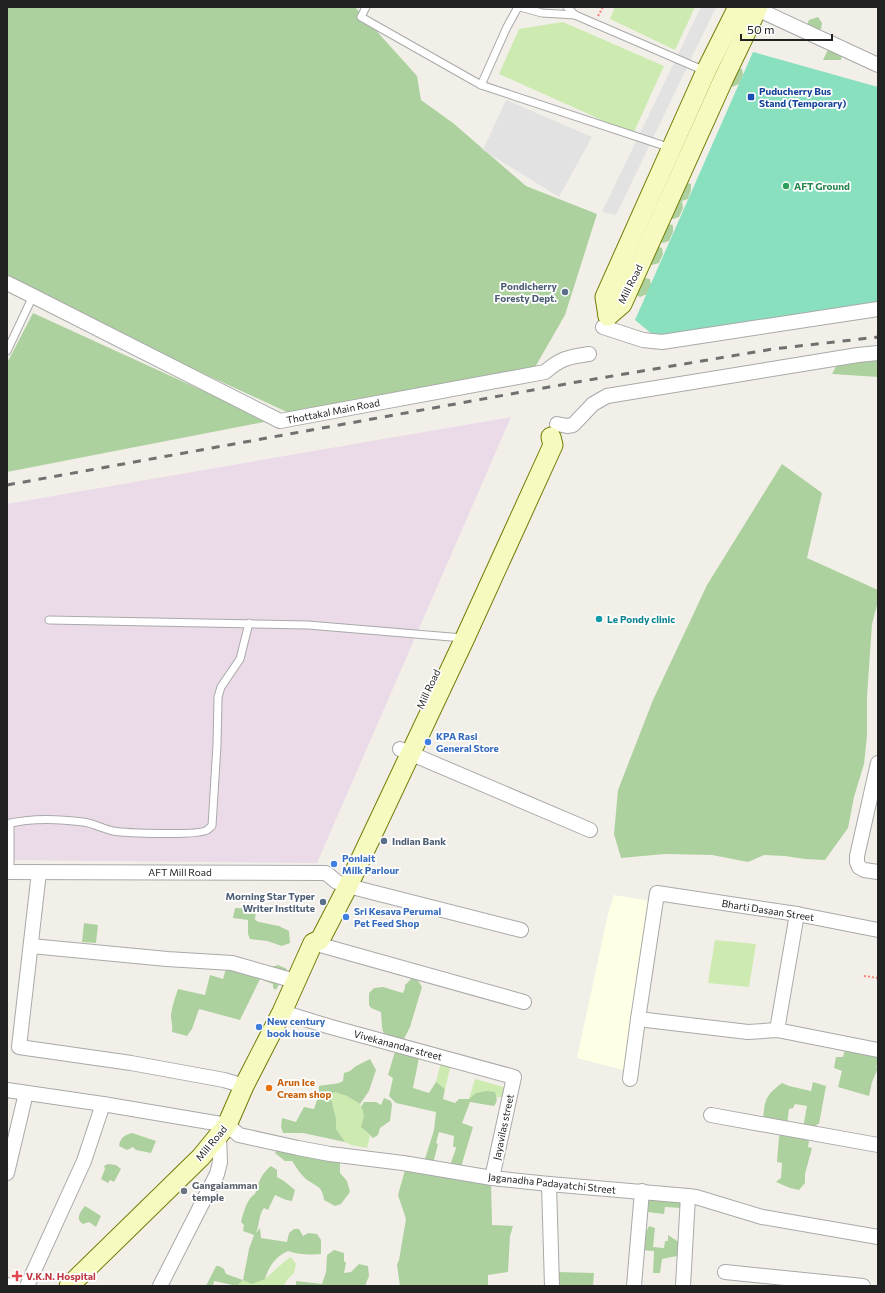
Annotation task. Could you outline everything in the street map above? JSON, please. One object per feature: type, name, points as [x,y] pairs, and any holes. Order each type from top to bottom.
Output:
[{"type":"main road","name":"Mill Road","points":[[680,152],[622,304],[608,316],[605,296],[680,152],[715,75],[738,7]]},
{"type":"main road","name":"Mill Road","points":[[715,75],[758,8]]},
{"type":"main road","name":"Mill Road","points":[[69,1286],[201,1157],[223,1130],[282,1012],[313,943],[309,937],[342,884],[459,637],[543,441],[554,430]]},
{"type":"street","points":[[758,8],[878,65]]},
{"type":"street","name":"Thottakal Main Road","points":[[7,283],[280,421],[545,372],[555,363],[568,357],[589,354]]},
{"type":"street","points":[[603,327],[643,340],[662,342],[878,310]]},
{"type":"street","points":[[554,430],[573,425],[593,404],[607,396],[850,356],[878,353]]},
{"type":"street","points":[[406,751],[454,773],[590,830]]},
{"type":"street","points":[[878,763],[857,856],[857,862],[860,867],[864,870],[878,872]]},
{"type":"street","name":"AFT Mill Road","points":[[8,872],[326,873],[342,884],[521,930]]},
{"type":"street","points":[[39,872],[19,1047],[139,1064],[224,1080],[244,1086]]},
{"type":"street","name":"Bharti Dasaan Street","points":[[638,1019],[657,893],[797,914],[878,930]]},
{"type":"street","points":[[777,1030],[797,914]]},
{"type":"street","points":[[313,943],[524,1002]]},
{"type":"street","points":[[31,946],[167,959],[232,963],[295,981]]},
{"type":"street","name":"Vivekanandar street","points":[[282,1012],[514,1077]]},
{"type":"street","points":[[630,1079],[638,1019],[748,1032],[777,1030],[878,1050]]},
{"type":"street","name":"Jayavilas street","points":[[492,1178],[514,1077]]},
{"type":"street","points":[[7,1090],[103,1104],[223,1130],[220,1162],[216,1174],[160,1286]]},
{"type":"street","points":[[7,1173],[26,1093]]},
{"type":"street","points":[[27,1286],[84,1161],[103,1104]]},
{"type":"street","points":[[711,1115],[878,1145]]},
{"type":"street","name":"Jaganadha Padayatchi Street","points":[[223,1130],[298,1148],[403,1163],[492,1178],[696,1197],[762,1217],[878,1236]]},
{"type":"street","points":[[548,1184],[552,1286]]},
{"type":"street","points":[[634,1286],[642,1192]]},
{"type":"street","points":[[683,1286],[688,1196]]},
{"type":"street","points":[[725,1272],[863,1286]]},
{"type":"street","points":[[7,1284],[14,1286]]},
{"type":"lane","points":[[366,7],[361,17],[481,84],[680,152]]},
{"type":"lane","points":[[481,84],[507,27],[519,7],[542,13],[575,15],[715,75]]},
{"type":"lane","points":[[567,7],[575,15]]},
{"type":"lane","points":[[7,351],[33,296]]},
{"type":"lane","points":[[49,620],[308,625],[459,637]]},
{"type":"lane","points":[[8,872],[8,824],[24,821],[63,820],[85,822],[111,830],[125,832],[195,833],[207,830],[212,826],[217,745],[218,697],[221,687],[240,659],[249,623]]},
{"type":"path","points":[[864,976],[878,978]]},
{"type":"shaded area","points":[[701,7],[716,7],[616,215],[602,212]]},
{"type":"shaded area","points":[[506,100],[592,137],[559,197],[483,150]]},
{"type":"shaded area","points":[[511,417],[317,863],[7,860],[7,504]]},
{"type":"shaded area","points":[[614,895],[656,902],[631,1072],[577,1058],[608,914]]},
{"type":"green space","points":[[7,7],[355,7],[417,76],[421,100],[453,123],[526,186],[597,214],[565,315],[534,369],[289,413],[7,283]]},
{"type":"green space","points":[[615,7],[695,7],[675,50],[610,19]]},
{"type":"green space","points":[[818,17],[822,23],[821,29],[816,32],[806,28],[809,20]]},
{"type":"green space","points":[[563,22],[664,66],[633,134],[499,74],[519,29]]},
{"type":"green space","points":[[830,45],[842,51],[841,60],[823,60]]},
{"type":"green space","name":"AFT Ground","points":[[753,52],[878,87],[878,308],[672,337],[652,334],[635,320]]},
{"type":"green space","points":[[732,67],[742,69],[743,75],[739,84],[732,87],[725,83]]},
{"type":"green space","points":[[681,181],[691,184],[691,190],[688,199],[682,201],[683,208],[679,217],[673,219],[665,216]]},
{"type":"green space","points":[[663,223],[673,225],[673,232],[669,241],[663,243],[656,240]]},
{"type":"green space","points":[[653,245],[662,248],[663,254],[659,263],[652,265],[645,262]]},
{"type":"green space","points":[[640,277],[650,279],[651,286],[647,294],[640,297],[633,293]]},
{"type":"green space","points":[[33,313],[269,421],[7,472],[7,363]]},
{"type":"green space","points":[[878,356],[878,377],[832,374],[839,360]]},
{"type":"green space","points":[[782,464],[822,493],[807,558],[878,590],[878,601],[872,624],[867,697],[867,736],[864,764],[854,797],[848,828],[825,860],[764,855],[748,862],[712,855],[665,854],[621,858],[614,834],[618,790],[653,700],[707,585]]},
{"type":"green space","points":[[235,908],[256,909],[255,920],[279,926],[289,931],[290,943],[282,946],[267,941],[250,939],[248,934],[248,920],[233,918]]},
{"type":"green space","points":[[84,923],[98,925],[96,943],[82,942]]},
{"type":"green space","points":[[715,940],[756,944],[749,987],[708,983]]},
{"type":"green space","points":[[227,965],[268,968],[278,965],[287,969],[276,990],[273,988],[273,984],[260,979],[240,1020],[199,1009],[192,1029],[187,1036],[172,1032],[171,1012],[178,989],[205,995],[210,975],[223,979]]},
{"type":"green space","points":[[411,979],[418,981],[422,987],[410,1027],[402,1043],[386,1035],[382,1029],[381,1012],[371,1008],[369,1005],[369,993],[374,988],[383,987],[403,993],[405,985]]},
{"type":"green space","points":[[396,1048],[420,1053],[413,1088],[429,1093],[436,1082],[445,1089],[443,1099],[455,1103],[459,1099],[469,1099],[476,1093],[486,1091],[495,1092],[497,1099],[494,1106],[470,1102],[462,1123],[473,1127],[461,1167],[451,1165],[456,1147],[453,1147],[454,1136],[439,1132],[436,1143],[438,1144],[433,1164],[424,1162],[434,1130],[436,1112],[396,1103],[389,1096],[393,1078],[388,1075]]},
{"type":"green space","points":[[845,1048],[878,1050],[878,1063],[876,1067],[878,1068],[872,1082],[869,1096],[838,1087],[842,1071],[834,1068],[836,1057],[843,1057]]},
{"type":"green space","points":[[442,1058],[452,1060],[445,1089],[436,1082]]},
{"type":"green space","points":[[370,1059],[376,1070],[369,1091],[360,1104],[347,1096],[334,1092],[331,1099],[336,1118],[336,1129],[345,1142],[303,1133],[283,1133],[281,1127],[282,1118],[296,1122],[304,1107],[314,1109],[319,1094],[319,1086],[335,1084],[343,1081],[344,1073]]},
{"type":"green space","points":[[475,1079],[507,1088],[505,1097],[497,1097],[495,1092],[469,1099]]},
{"type":"green space","points":[[813,1082],[826,1086],[819,1124],[817,1124],[815,1130],[803,1128],[807,1106],[795,1104],[793,1108],[789,1109],[787,1125],[763,1120],[764,1107],[767,1098],[772,1091],[782,1083],[811,1091]]},
{"type":"green space","points":[[334,1092],[347,1096],[360,1104],[364,1113],[364,1119],[362,1122],[364,1130],[370,1136],[367,1148],[351,1145],[345,1142],[336,1129],[336,1118],[331,1099]]},
{"type":"green space","points":[[384,1098],[391,1101],[390,1121],[380,1128],[378,1135],[373,1138],[361,1127],[364,1115],[361,1107],[364,1102],[376,1102],[381,1105]]},
{"type":"green space","points":[[782,1130],[803,1135],[809,1141],[808,1147],[812,1148],[805,1174],[805,1183],[799,1190],[776,1182],[781,1178],[782,1163],[777,1162],[779,1137]]},
{"type":"green space","points":[[132,1133],[156,1141],[151,1153],[136,1150],[133,1147],[127,1150],[119,1146],[123,1137]]},
{"type":"green space","points":[[278,1147],[340,1159],[340,1173],[347,1181],[350,1192],[341,1204],[335,1206],[324,1200],[320,1189],[304,1177],[292,1161],[285,1161],[275,1153]]},
{"type":"green space","points":[[108,1164],[116,1165],[121,1169],[114,1182],[110,1180],[108,1183],[101,1179],[105,1169],[104,1166]]},
{"type":"green space","points":[[271,1166],[277,1170],[277,1177],[295,1190],[292,1201],[275,1195],[268,1210],[264,1208],[262,1211],[256,1233],[260,1228],[261,1238],[287,1242],[289,1233],[294,1229],[299,1229],[303,1236],[308,1233],[317,1234],[321,1240],[321,1254],[312,1255],[288,1251],[274,1262],[265,1279],[252,1284],[243,1280],[249,1249],[254,1235],[243,1231],[244,1225],[241,1222],[244,1211],[250,1199],[255,1194],[262,1176]]},
{"type":"green space","points":[[405,1170],[491,1181],[492,1225],[513,1226],[510,1236],[508,1272],[488,1275],[488,1286],[400,1286],[397,1265],[406,1219],[398,1195]]},
{"type":"green space","points":[[649,1195],[681,1197],[681,1208],[665,1207],[664,1214],[648,1212]]},
{"type":"green space","points":[[85,1206],[101,1216],[96,1227],[89,1222],[83,1224],[79,1220],[80,1213]]},
{"type":"green space","points":[[649,1226],[655,1228],[653,1247],[664,1248],[665,1241],[668,1241],[668,1235],[680,1243],[682,1255],[662,1259],[660,1273],[653,1273],[654,1251],[641,1250],[643,1238]]},
{"type":"green space","points":[[334,1250],[344,1253],[344,1261],[346,1263],[344,1273],[351,1272],[359,1264],[368,1266],[369,1276],[365,1286],[296,1286],[296,1281],[322,1284],[326,1272],[327,1255]]},
{"type":"green space","points":[[291,1257],[296,1264],[294,1273],[287,1280],[284,1286],[237,1286],[243,1280],[265,1279]]},
{"type":"green space","points":[[216,1266],[224,1269],[226,1274],[243,1280],[237,1286],[214,1281],[213,1286],[206,1286]]},
{"type":"green space","points":[[557,1272],[594,1273],[593,1286],[559,1286]]},
{"type":"railway","points":[[7,485],[577,382],[773,349],[878,337]]},
{"type":"place","name":"Puducherry Bus Stand (Temporary)","points":[[751,97]]},
{"type":"place","name":"AFT Ground","points":[[786,186]]},
{"type":"place","name":"Pondicherry Foresty Dept.","points":[[565,292]]},
{"type":"place","name":"Le Pondy clinic","points":[[599,619]]},
{"type":"place","name":"KPA Rasi General Store","points":[[428,742]]},
{"type":"place","name":"Indian Bank","points":[[384,841]]},
{"type":"place","name":"Ponlait Milk Parlour","points":[[334,864]]},
{"type":"place","name":"Morning Star Typer Writer Institute","points":[[323,902]]},
{"type":"place","name":"Sri Kesava Perumal Pet Feed Shop","points":[[346,917]]},
{"type":"place","name":"New century book house","points":[[259,1027]]},
{"type":"place","name":"Arun Ice Cream shop","points":[[269,1088]]},
{"type":"place","name":"Gangaiamman temple","points":[[184,1191]]},
{"type":"place","name":"V.K.N. Hospital","points":[[17,1276]]}]
